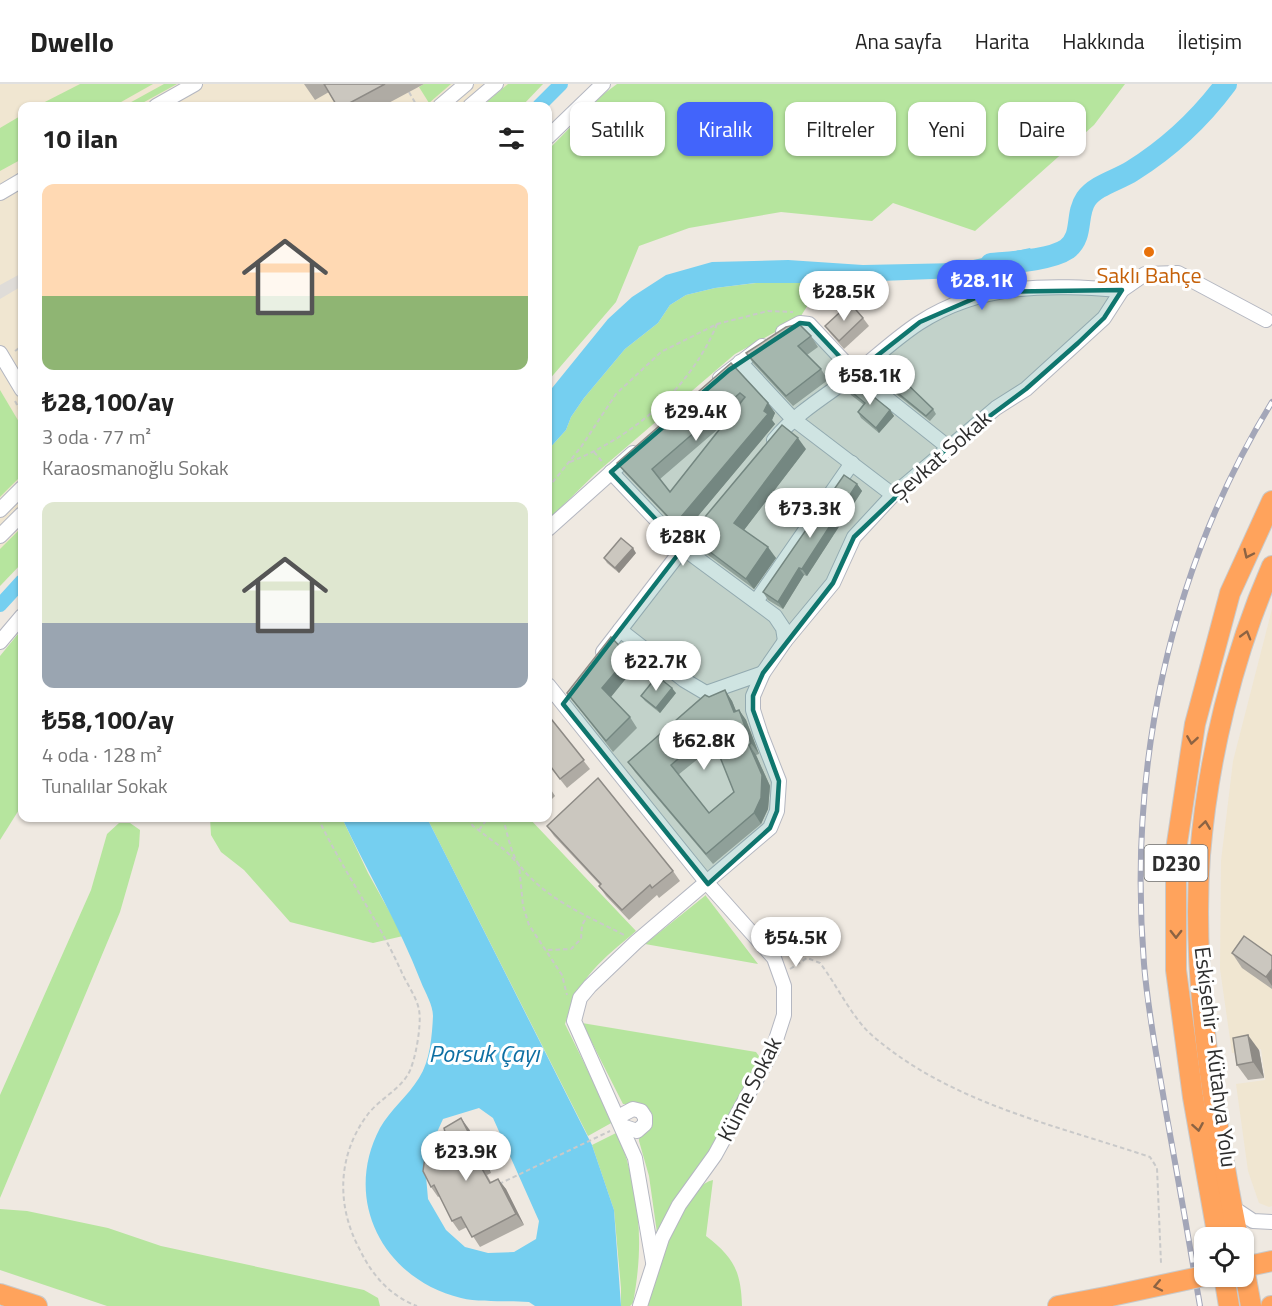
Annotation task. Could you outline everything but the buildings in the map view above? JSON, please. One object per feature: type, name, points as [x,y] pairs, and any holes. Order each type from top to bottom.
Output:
[{"type":"highway","name":"Eskişehir - Kütahya Yolu","points":[[1216,1227],[1193,1097],[1176,970],[1176,850],[1195,724],[1230,593],[1272,501]]},
{"type":"highway","name":"Eskişehir - Kütahya Yolu","points":[[1236,1227],[1214,1099],[1200,972],[1200,855],[1219,729],[1254,608],[1272,566]]},
{"type":"highway","points":[[1254,1265],[1272,1261]]},
{"type":"highway","points":[[1058,1306],[1194,1278]]},
{"type":"highway","points":[[1226,1287],[1229,1306]]},
{"type":"highway","points":[[1248,1287],[1251,1306]]},
{"type":"highway","points":[[0,1294],[37,1306]]},
{"type":"street","points":[[163,102],[195,84]]},
{"type":"street","points":[[445,102],[466,84]]},
{"type":"street","points":[[475,102],[496,84]]},
{"type":"street","points":[[552,133],[603,84]]},
{"type":"street","points":[[0,193],[18,182]]},
{"type":"street","points":[[763,453],[792,418],[920,322],[957,303],[989,292],[1019,288],[1122,290],[1146,274],[1178,273],[1266,320]]},
{"type":"street","name":"Şevkat Sokak","points":[[576,1011],[590,986],[636,942],[708,884],[770,828],[777,811],[779,781],[753,710],[753,696],[763,673],[785,641],[833,584],[854,537],[893,495],[948,447],[996,408],[1026,389],[1078,343],[1104,318],[1122,290]]},
{"type":"street","points":[[711,386],[740,362],[805,319],[855,373],[919,427],[948,447]]},
{"type":"street","points":[[0,353],[18,383]]},
{"type":"street","points":[[740,362],[792,418],[893,495]]},
{"type":"street","points":[[552,525],[647,441]]},
{"type":"street","points":[[757,600],[852,463]]},
{"type":"street","points":[[611,472],[683,548],[757,600],[775,616],[783,628],[785,641]]},
{"type":"street","points":[[0,510],[18,492]]},
{"type":"street","points":[[592,667],[712,513]]},
{"type":"street","points":[[0,536],[18,518]]},
{"type":"street","points":[[0,642],[18,621]]},
{"type":"street","points":[[620,630],[702,697],[763,673]]},
{"type":"street","name":"Küme Sokak","points":[[552,688],[566,699],[622,769],[708,884],[763,944],[781,971],[785,1005],[772,1049],[715,1155],[679,1205],[653,1262],[640,1306]]},
{"type":"street","points":[[576,1011],[574,1021],[635,1158],[653,1262]]},
{"type":"street","points":[[1232,1207],[1253,1221],[1272,1222]]},
{"type":"path","points":[[409,92],[415,102]]},
{"type":"path","points":[[552,483],[570,462],[616,394],[661,352],[717,324],[768,311],[786,310],[805,319]]},
{"type":"path","points":[[570,462],[594,452],[629,431],[675,391],[708,345],[717,324]]},
{"type":"path","points":[[320,822],[390,946],[419,1011],[414,1060],[407,1077],[368,1114],[351,1142],[342,1192],[351,1234],[375,1275],[390,1291],[417,1306]]},
{"type":"path","points":[[471,822],[546,891],[586,917],[636,942]]},
{"type":"path","points":[[479,831],[483,822]]},
{"type":"path","points":[[504,822],[519,865],[523,906],[529,925],[562,975],[567,995],[576,1011]]},
{"type":"path","points":[[547,951],[571,949],[581,939],[582,925],[586,917]]},
{"type":"path","points":[[781,971],[787,971],[807,958],[820,963],[872,1036],[935,1080],[977,1100],[1150,1157],[1156,1168],[1161,1263]]},
{"type":"path","points":[[494,1186],[597,1138]]},
{"type":"highlighted area","points":[[1122,290],[1104,318],[1078,343],[1026,389],[948,447],[854,537],[833,583],[763,673],[753,696],[753,710],[779,781],[777,811],[770,828],[708,884],[563,704],[683,548],[611,472],[729,370],[800,323],[809,324],[855,373],[920,322],[989,292]]},
{"type":"shaded area","points":[[0,84],[543,84],[526,102],[18,102],[18,567],[0,586]]},
{"type":"shaded area","points":[[18,275],[18,288],[0,299],[0,285]]},
{"type":"shaded area","points":[[1272,609],[1272,1206],[1269,1207],[1259,1203],[1248,1171],[1236,1084],[1265,1080],[1261,1049],[1232,1053],[1220,969],[1221,861],[1233,761]]},
{"type":"green space","points":[[80,84],[153,84],[121,102],[45,102]]},
{"type":"green space","points":[[164,84],[177,84],[144,102],[131,102]]},
{"type":"green space","points":[[424,84],[451,84],[430,102],[419,87]]},
{"type":"green space","points":[[508,84],[543,84],[526,102],[487,102]]},
{"type":"green space","points":[[617,84],[1125,84],[1086,132],[1086,102],[998,102],[998,156],[1059,156],[975,231],[893,203],[872,221],[781,212],[689,228],[639,246],[616,302],[552,376],[552,146],[570,128],[570,156],[665,156],[665,102],[595,102]]},
{"type":"green space","points":[[18,117],[18,161],[0,171],[0,128]]},
{"type":"green space","points":[[756,283],[811,283],[811,300],[799,319],[735,354],[595,474],[552,516],[552,446],[566,430],[571,417],[584,398],[625,349],[658,323],[670,305],[686,295],[715,288]]},
{"type":"green space","points":[[0,390],[18,420],[18,479],[0,497]]},
{"type":"green space","points":[[18,531],[18,567],[0,586],[0,549]]},
{"type":"green space","points":[[18,634],[18,811],[0,840],[0,656]]},
{"type":"green space","points":[[210,822],[344,822],[368,873],[403,936],[373,943],[290,922],[244,870],[221,852],[211,835]]},
{"type":"green space","points":[[429,822],[533,822],[636,931],[592,971],[577,994],[565,1024],[613,1122],[588,1136]]},
{"type":"green space","points":[[119,823],[130,823],[140,830],[139,846],[120,912],[0,1198],[0,1095],[91,890],[107,834]]},
{"type":"green space","points":[[706,896],[758,964],[645,944]]},
{"type":"green space","points":[[582,1023],[756,1052],[761,1059],[712,1149],[657,1233],[649,1176],[639,1141],[639,1137],[651,1125],[651,1114],[643,1105],[623,1104]]},
{"type":"green space","points":[[618,1132],[631,1175],[638,1216],[639,1258],[633,1303],[630,1306],[621,1306],[614,1210],[592,1145]]},
{"type":"green space","points":[[713,1180],[706,1236],[723,1251],[734,1265],[740,1283],[742,1306],[648,1306],[656,1275],[671,1234],[691,1198],[702,1186]]},
{"type":"green space","points":[[0,1209],[27,1211],[108,1228],[161,1246],[364,1290],[378,1298],[380,1306],[107,1306],[0,1270]]},
{"type":"water","points":[[1030,248],[1034,254],[1003,269],[959,278],[880,281],[835,288],[811,283],[755,283],[715,288],[686,295],[670,305],[658,323],[625,349],[584,398],[571,417],[566,430],[552,446],[552,388],[608,319],[632,297],[666,275],[712,262],[788,260],[863,265],[959,263]]},
{"type":"water","name":"Porsuk Çayı","points":[[344,822],[429,822],[592,1145],[614,1210],[621,1306],[535,1306],[529,1302],[461,1298],[434,1288],[410,1274],[391,1255],[377,1233],[368,1208],[366,1182],[369,1155],[384,1121],[415,1085],[423,1071],[432,1032],[433,1012],[403,940]],"holes":[[[479,1108],[493,1118],[539,1221],[536,1239],[514,1252],[488,1253],[465,1247],[446,1230],[428,1199],[426,1176],[429,1150],[443,1119]]]},
{"type":"waterway","points":[[543,102],[561,84]]},
{"type":"waterway","name":"Porsuk Çayı","points":[[991,264],[1041,258],[1067,249],[1076,238],[1083,205],[1090,194],[1132,171],[1171,143],[1195,121],[1226,84]]},
{"type":"waterway","points":[[0,605],[18,585]]},
{"type":"railway","points":[[1200,1306],[1146,982],[1141,890],[1143,817],[1150,744],[1163,672],[1182,602],[1206,533],[1236,466],[1272,402]]},
{"type":"place","name":"Saklı Bahçe","points":[[1149,252]]}]
